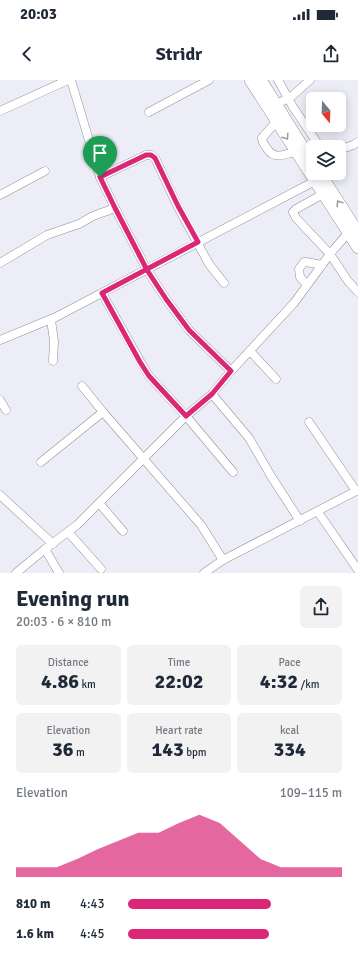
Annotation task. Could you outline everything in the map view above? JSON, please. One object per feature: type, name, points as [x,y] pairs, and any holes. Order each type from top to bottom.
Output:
[{"type":"highway","points":[[250,80],[295,152],[306,164]]},
{"type":"highway","points":[[261,80],[306,152]]},
{"type":"highway","points":[[318,180],[323,194],[353,233]]},
{"type":"highway","points":[[319,180],[353,233],[358,248]]},
{"type":"street","points":[[0,111],[69,80],[100,177],[147,270],[189,330],[231,371]]},
{"type":"street","points":[[149,112],[209,80]]},
{"type":"street","points":[[277,104],[296,93],[310,80]]},
{"type":"street","points":[[269,92],[281,81],[288,98],[315,140]]},
{"type":"street","points":[[276,122],[262,138],[263,143],[271,154],[275,156],[295,152]]},
{"type":"street","points":[[346,148],[358,142]]},
{"type":"street","points":[[100,177],[146,155],[151,155],[155,158],[178,206],[209,264],[224,283]]},
{"type":"street","points":[[0,194],[45,171]]},
{"type":"street","points":[[0,340],[51,320],[147,270],[312,180]]},
{"type":"street","points":[[323,194],[296,209],[294,212],[296,218],[330,254],[348,281],[358,292]]},
{"type":"street","points":[[0,263],[47,235],[79,224],[93,216],[115,208]]},
{"type":"street","points":[[16,573],[77,524],[186,416],[212,394],[231,371],[294,303],[330,254],[353,233]]},
{"type":"street","points":[[307,285],[300,277],[299,269],[304,262],[322,265]]},
{"type":"street","points":[[102,293],[149,376],[186,416],[233,472]]},
{"type":"street","points":[[51,320],[54,341],[53,361]]},
{"type":"street","points":[[250,351],[276,379]]},
{"type":"street","points":[[82,386],[201,525],[223,560]]},
{"type":"street","points":[[212,394],[249,438],[300,521]]},
{"type":"street","points":[[0,400],[6,410]]},
{"type":"street","points":[[41,462],[103,412]]},
{"type":"street","points":[[204,573],[223,560],[357,491],[309,422]]},
{"type":"street","points":[[2,500],[53,544]]},
{"type":"street","points":[[99,502],[123,532]]},
{"type":"street","points":[[318,512],[358,570]]},
{"type":"street","points":[[68,532],[101,569]]},
{"type":"street","points":[[45,549],[58,573]]},
{"type":"route","points":[[100,177],[146,155],[151,155],[155,158],[178,206],[198,242],[147,270],[102,293],[149,376],[186,416],[212,394],[231,371],[189,330],[166,299],[147,270],[100,177]]}]
